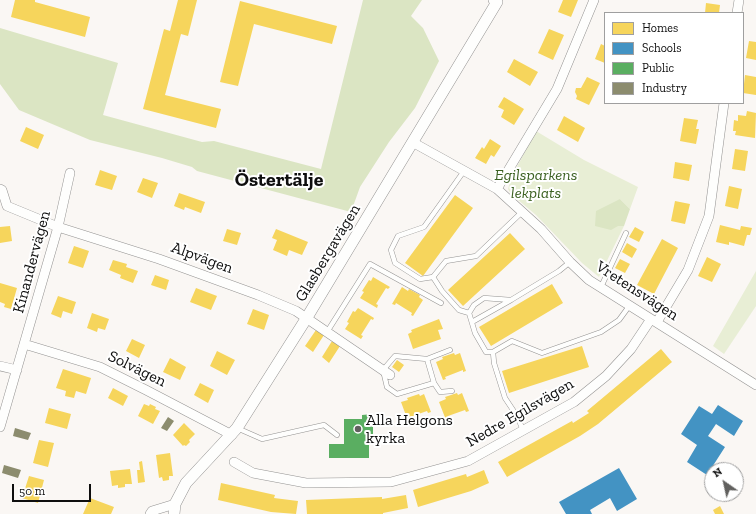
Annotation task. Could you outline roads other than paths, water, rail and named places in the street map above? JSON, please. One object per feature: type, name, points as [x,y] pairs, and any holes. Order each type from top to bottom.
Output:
[{"type":"street","points":[[497,189],[557,88],[594,0]]},
{"type":"street","points":[[737,12],[739,0]]},
{"type":"street","name":"Glasbergavägen","points":[[175,509],[186,483],[235,431],[414,143],[497,1]]},
{"type":"street","name":"Nedre Egilsvägen","points":[[234,462],[253,473],[306,483],[391,482],[468,460],[574,402],[606,376],[631,349],[654,320],[688,270],[709,216],[724,104]]},
{"type":"street","name":"Vretensvägen","points":[[414,143],[497,189],[541,229],[570,262],[589,280],[756,385]]},
{"type":"street","name":"Kinandervägen","points":[[0,426],[58,227],[70,173]]},
{"type":"street","name":"Alpvägen","points":[[0,189],[2,190],[4,208],[159,259],[251,292],[296,311],[387,373]]},
{"type":"street","name":"Solvägen","points":[[24,344],[100,367],[235,431]]},
{"type":"street","points":[[0,366],[17,370]]},
{"type":"street","points":[[150,514],[152,511],[175,509]]},
{"type":"lane","points":[[464,171],[424,227],[398,236],[391,250],[395,263],[420,279],[433,277],[446,261],[476,256],[522,212]]},
{"type":"lane","points":[[601,287],[626,233]]},
{"type":"lane","points":[[472,322],[512,300],[559,271],[570,262]]},
{"type":"lane","points":[[327,332],[370,264],[441,303]]},
{"type":"lane","points":[[433,277],[442,291],[459,310],[469,313]]},
{"type":"lane","points":[[469,313],[474,305],[484,298],[512,300]]},
{"type":"lane","points":[[469,313],[475,333],[486,352],[493,352],[512,341],[542,353],[601,332],[619,320],[630,306]]},
{"type":"lane","points":[[434,383],[397,394],[387,387],[387,373],[395,356],[427,359],[450,350]]},
{"type":"lane","points":[[493,352],[494,363],[505,398],[517,416],[523,430]]},
{"type":"lane","points":[[427,359],[434,383],[440,392],[452,391]]},
{"type":"lane","points":[[235,431],[262,439],[324,425],[337,436]]},
{"type":"place","name":"Alla Helgons kyrka","points":[[358,429]]},
{"type":"district","name":"Östertälje","points":[[279,180]]},
{"type":"park label","name":"Egilsparkens lekplats","points":[[536,184]]}]
